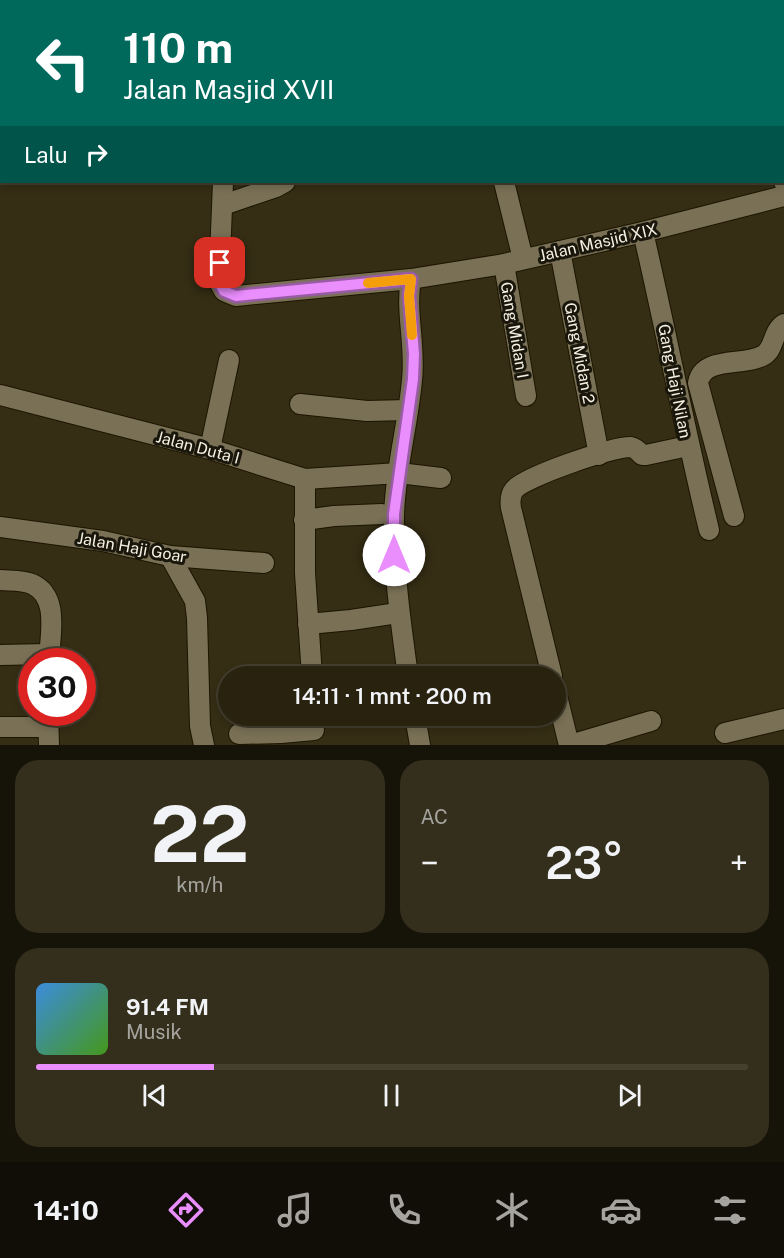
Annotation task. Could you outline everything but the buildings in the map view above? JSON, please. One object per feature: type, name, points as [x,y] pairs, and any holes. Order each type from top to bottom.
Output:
[{"type":"street","points":[[223,183],[223,206],[283,183]]},
{"type":"street","name":"Gang Midan I","points":[[504,183],[526,396]]},
{"type":"street","name":"Jalan Masjid XIX","points":[[223,206],[219,282],[227,294],[236,296],[411,279],[513,261],[643,232],[784,196]]},
{"type":"street","name":"Gang Haji Nilan","points":[[643,232],[663,318],[688,446],[709,530]]},
{"type":"street","name":"Gang Midan 2","points":[[560,251],[599,455]]},
{"type":"street","points":[[407,666],[394,555],[394,514],[414,354],[409,296],[411,279]]},
{"type":"street","points":[[734,516],[698,383],[699,377],[704,371],[715,366],[762,356],[770,347],[777,330],[784,324]]},
{"type":"street","points":[[210,449],[229,360]]},
{"type":"street","name":"Jalan Duta I","points":[[1,399],[210,449],[305,479],[399,473],[441,478]]},
{"type":"street","points":[[300,404],[367,411],[408,410]]},
{"type":"street","points":[[550,666],[511,508],[510,499],[513,491],[520,483],[537,475],[629,447],[646,455],[688,446]]},
{"type":"street","points":[[305,479],[304,520],[311,666]]},
{"type":"street","points":[[304,520],[381,514]]},
{"type":"street","name":"Jalan Haji Goar","points":[[0,527],[103,541],[170,556],[264,563]]},
{"type":"street","points":[[170,556],[195,601],[200,726],[204,745]]},
{"type":"street","points":[[0,580],[32,584],[43,592],[50,607],[49,648]]},
{"type":"street","points":[[308,624],[391,614]]},
{"type":"street","points":[[0,655],[18,656]]},
{"type":"street","points":[[725,733],[784,719]]},
{"type":"street","points":[[565,726],[570,745],[651,721]]},
{"type":"street","points":[[417,726],[420,745]]},
{"type":"street","points":[[0,727],[49,728]]},
{"type":"street","points":[[239,734],[281,734],[314,730]]},
{"type":"slow traffic","points":[[368,283],[411,279],[409,296],[412,335]]},
{"type":"route","points":[[220,263],[219,282],[227,294],[236,296],[411,279],[409,296],[414,354],[413,379],[394,514],[394,555]]}]
